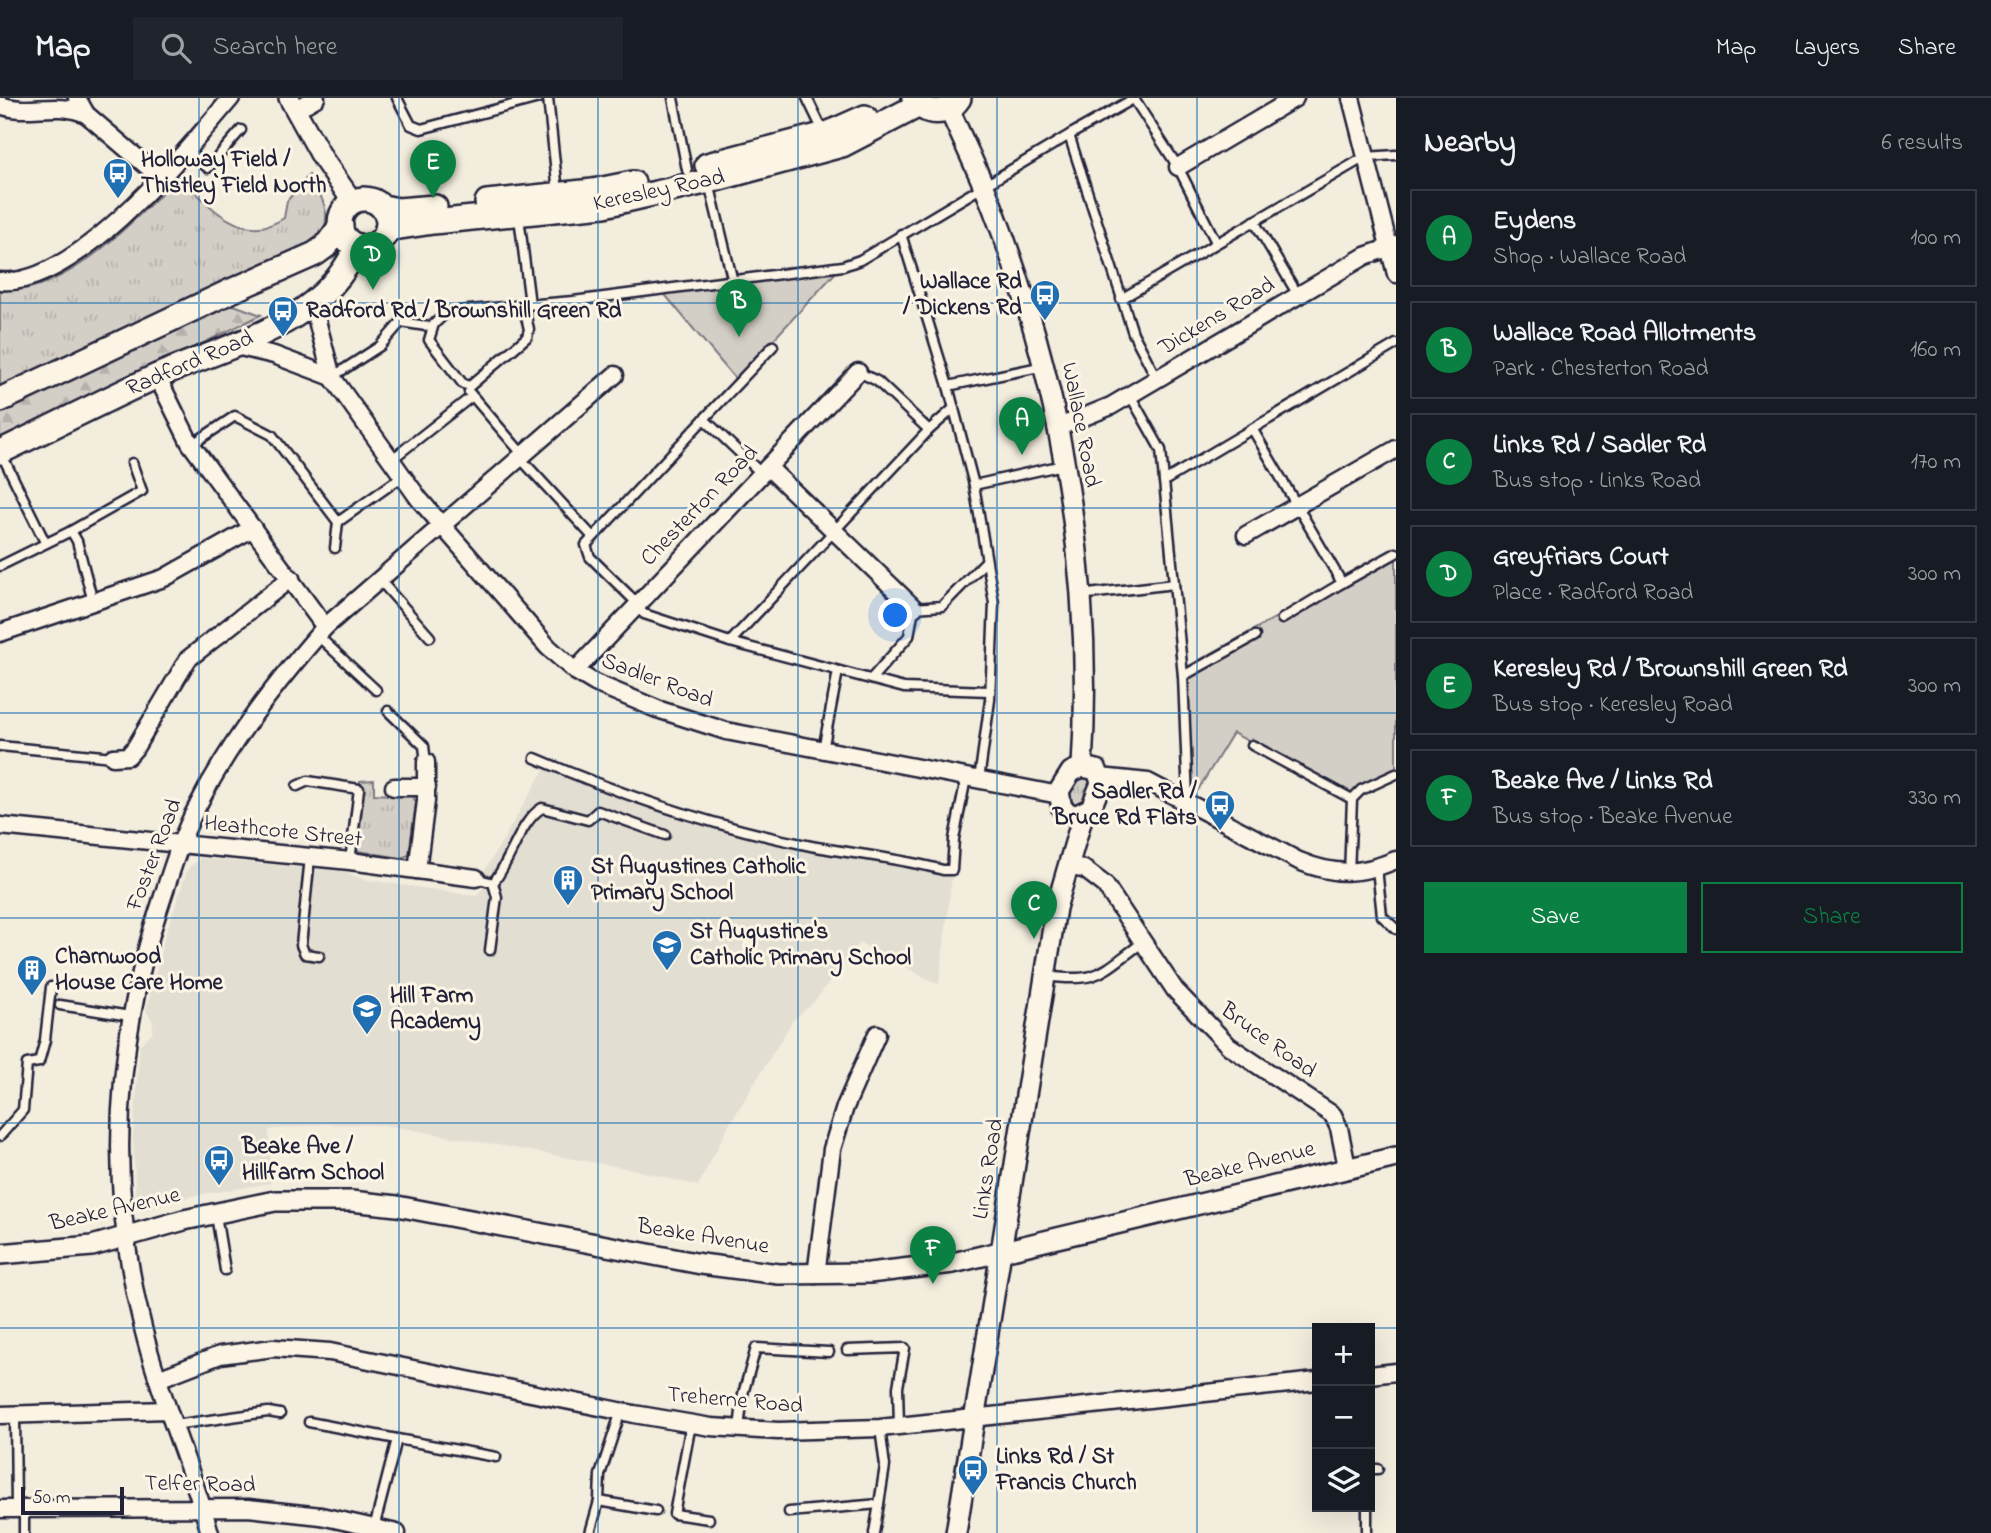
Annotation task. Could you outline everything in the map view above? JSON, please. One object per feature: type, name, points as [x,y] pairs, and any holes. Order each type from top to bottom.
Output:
[{"type":"main road","name":"Keresley Road","points":[[385,218],[429,208],[709,181],[842,145],[910,100]]},
{"type":"main road","name":"Keresley Road","points":[[385,218],[519,214],[604,205],[657,185],[687,170],[825,134],[910,100]]},
{"type":"main road","points":[[910,100],[929,111],[954,104]]},
{"type":"main road","points":[[373,200],[385,218],[376,243],[357,246],[347,240],[341,226],[345,208],[352,201],[373,200]]},
{"type":"main road","name":"Radford Road","points":[[0,400],[315,254],[326,246],[341,226]]},
{"type":"main road","name":"Radford Road","points":[[0,452],[157,376],[236,346],[309,305],[346,267],[357,246]]},
{"type":"street","points":[[77,98],[86,114],[162,179]]},
{"type":"street","points":[[0,281],[31,276],[77,253],[162,179],[232,98]]},
{"type":"street","points":[[316,98],[292,104],[323,159],[352,201]]},
{"type":"street","points":[[1178,167],[1295,98]]},
{"type":"street","points":[[1352,98],[1364,157],[1392,246],[1396,274]]},
{"type":"street","points":[[0,105],[14,110],[50,102],[86,114]]},
{"type":"street","name":"Wallace Road","points":[[954,104],[982,185],[1005,240],[1044,366],[1059,427],[1080,595],[1083,647],[1082,767]]},
{"type":"street","name":"Dickens Road","points":[[1059,427],[1111,406],[1364,256],[1392,246]]},
{"type":"street","name":"Sadler Road","points":[[309,305],[316,317],[332,377],[391,460],[442,528],[548,648],[575,671],[595,683],[657,709],[726,731],[1059,795]]},
{"type":"street","points":[[236,346],[274,355],[332,377]]},
{"type":"street","name":"Chesterton Road","points":[[575,671],[858,372]]},
{"type":"street","name":"Foster Road","points":[[210,1533],[158,1379],[138,1307],[120,1187],[119,1098],[130,1016],[147,941],[196,808],[241,731],[297,657],[378,578],[442,528],[615,375]]},
{"type":"street","points":[[157,376],[191,445],[291,579],[321,631]]},
{"type":"street","points":[[1246,535],[1396,449]]},
{"type":"street","points":[[765,471],[835,531],[915,608]]},
{"type":"street","points":[[0,633],[164,578],[253,528]]},
{"type":"street","points":[[113,757],[128,756],[135,748],[188,659],[291,579]]},
{"type":"street","points":[[417,870],[427,787],[426,762]]},
{"type":"street","points":[[1082,767],[1097,770],[1100,777],[1096,801],[1083,814],[1066,813],[1060,805],[1059,795],[1067,777],[1082,767]]},
{"type":"street","points":[[1100,777],[1148,782],[1298,861],[1323,870],[1349,874],[1377,868],[1396,860]]},
{"type":"street","points":[[394,787],[427,787]]},
{"type":"street","name":"Links Road","points":[[956,1533],[1045,976],[1067,867],[1083,814]]},
{"type":"street","name":"Heathcote Street","points":[[0,827],[350,861],[477,878]]},
{"type":"street","name":"Bruce Road","points":[[1067,867],[1084,869],[1105,885],[1175,990],[1229,1046],[1333,1115],[1339,1128],[1347,1167]]},
{"type":"street","points":[[816,1275],[832,1149],[845,1107],[877,1034]]},
{"type":"street","name":"Beake Avenue","points":[[0,1254],[92,1246],[215,1212],[275,1201],[351,1201],[397,1206],[701,1264],[779,1274],[816,1275],[926,1269],[1396,1157]]},
{"type":"street","name":"Treherne Road","points":[[158,1379],[220,1354],[273,1348],[330,1352],[691,1424],[778,1431],[880,1428],[1312,1382]]},
{"type":"street","points":[[1375,1374],[1396,1372]]},
{"type":"street","points":[[8,1415],[171,1418]]},
{"type":"street","name":"Telfer Road","points":[[13,1509],[203,1507],[284,1511],[397,1533]]},
{"type":"lane","points":[[397,98],[411,125],[421,129],[539,98]]},
{"type":"lane","points":[[548,98],[558,194]]},
{"type":"lane","points":[[674,98],[687,170]]},
{"type":"lane","points":[[807,98],[825,134]]},
{"type":"lane","points":[[592,536],[522,458],[432,345],[429,340],[432,327],[447,312],[733,282],[843,266],[860,260],[982,185],[1132,99],[1178,167],[1216,242]]},
{"type":"lane","points":[[187,150],[208,168],[241,130]]},
{"type":"lane","points":[[1071,134],[1075,160],[1121,299],[1140,352],[1157,379]]},
{"type":"lane","points":[[1121,299],[1364,157],[1396,155]]},
{"type":"lane","points":[[709,181],[733,282]]},
{"type":"lane","points":[[466,386],[474,384],[527,337],[530,330],[519,214]]},
{"type":"lane","points":[[1254,221],[1298,295]]},
{"type":"lane","points":[[535,758],[636,799],[702,820],[810,845],[952,870],[954,839],[972,779],[989,691],[995,620],[974,485],[948,386],[901,234]]},
{"type":"lane","points":[[332,377],[380,346],[401,322],[432,327]]},
{"type":"lane","points":[[1164,481],[1396,344]]},
{"type":"lane","points":[[773,346],[592,536],[586,545],[590,557],[643,614],[730,642],[904,688],[989,691]]},
{"type":"lane","points":[[948,386],[1044,366]]},
{"type":"lane","points":[[858,372],[877,381],[929,430]]},
{"type":"lane","points":[[1130,395],[1161,450],[1183,676],[1188,801]]},
{"type":"lane","points":[[391,460],[471,397]]},
{"type":"lane","points":[[730,642],[929,430],[954,408]]},
{"type":"lane","points":[[191,445],[234,415],[272,435],[338,522],[335,548]]},
{"type":"lane","points":[[704,419],[765,471]]},
{"type":"lane","points":[[1253,430],[1342,583]]},
{"type":"lane","points":[[0,452],[45,542]]},
{"type":"lane","points":[[0,566],[71,531],[142,491],[132,463]]},
{"type":"lane","points":[[974,485],[1065,465]]},
{"type":"lane","points":[[338,522],[403,476]]},
{"type":"lane","points":[[71,531],[77,541],[93,601]]},
{"type":"lane","points":[[1282,619],[1396,553]]},
{"type":"lane","points":[[871,679],[909,636],[915,608],[942,606],[986,561]]},
{"type":"lane","points":[[378,578],[430,637]]},
{"type":"lane","points":[[1080,595],[1174,584]]},
{"type":"lane","points":[[321,631],[376,690]]},
{"type":"lane","points":[[1183,676],[1255,636]]},
{"type":"lane","points":[[823,750],[838,671]]},
{"type":"lane","points":[[388,711],[424,746],[426,762]]},
{"type":"lane","points":[[1252,745],[1352,799]]},
{"type":"lane","points":[[0,746],[113,757]]},
{"type":"lane","points":[[1349,874],[1352,799],[1361,790],[1396,774]]},
{"type":"lane","points":[[297,786],[308,781],[359,789],[350,861]]},
{"type":"lane","points":[[493,883],[507,867],[525,825],[542,808],[589,820],[598,811],[665,835]]},
{"type":"lane","points":[[310,857],[301,949],[305,954],[319,956]]},
{"type":"lane","points":[[1377,868],[1382,916],[1396,929]]},
{"type":"lane","points":[[477,878],[493,883]]},
{"type":"lane","points":[[489,950],[497,897],[493,883]]},
{"type":"lane","points":[[1045,976],[1080,980],[1094,977],[1142,943]]},
{"type":"lane","points":[[27,1064],[39,1062],[45,1041],[51,987]]},
{"type":"lane","points":[[60,1005],[130,1016]]},
{"type":"lane","points":[[0,1136],[23,1110],[27,1064],[18,1055]]},
{"type":"lane","points":[[215,1212],[225,1270]]},
{"type":"lane","points":[[739,1429],[743,1394],[756,1348],[829,1352]]},
{"type":"lane","points":[[847,1350],[905,1348],[898,1387],[899,1426]]},
{"type":"lane","points":[[590,1533],[599,1501],[600,1475],[621,1411]]},
{"type":"lane","points":[[171,1418],[268,1412],[279,1414]]},
{"type":"lane","points":[[8,1415],[13,1509],[24,1533]]},
{"type":"lane","points":[[309,1422],[496,1457]]},
{"type":"lane","points":[[691,1424],[674,1514],[709,1519]]},
{"type":"lane","points":[[874,1533],[885,1466],[880,1428]]},
{"type":"lane","points":[[374,1528],[397,1439]]},
{"type":"lane","points":[[599,1501],[656,1511]]},
{"type":"lane","points":[[789,1512],[879,1504]]},
{"type":"lane","points":[[1367,1512],[1367,1533]]},
{"type":"shaded area","points":[[545,768],[560,769],[595,787],[718,828],[952,876],[939,985],[860,943],[812,1004],[793,1020],[729,1125],[698,1186],[636,1170],[409,1129],[381,1125],[325,1124],[269,1130],[271,1183],[192,1196],[143,1211],[136,1207],[133,1137],[140,1044],[152,1033],[153,1021],[146,1011],[164,939],[188,868],[201,858],[346,872],[362,879],[476,896],[483,888],[485,870]]},
{"type":"green space","points":[[309,175],[326,212],[324,229],[312,248],[0,387],[0,291],[33,287],[75,268],[112,240],[181,176],[202,199],[226,218],[240,225],[254,227],[269,225],[284,218],[287,201]]},
{"type":"green space","points":[[831,265],[837,271],[736,380],[661,290],[786,267]]},
{"type":"green space","points":[[231,304],[261,315],[0,442],[0,406]]},
{"type":"green space","points":[[1396,550],[1396,776],[1349,794],[1233,733],[1198,790],[1185,783],[1180,671]]},
{"type":"green space","points":[[1082,774],[1093,777],[1084,803],[1072,806],[1067,792]]},
{"type":"green space","points":[[374,780],[374,794],[412,796],[416,802],[409,855],[401,858],[352,850],[360,781]]},
{"type":"place","name":"Keresley Rd / Brownshill Green Rd","points":[[433,198]]},
{"type":"place","name":"Holloway Field / Thistley Field North","points":[[118,200]]},
{"type":"place","name":"Greyfriars Court","points":[[373,290]]},
{"type":"place","name":"Wallace Rd / Dickens Rd","points":[[1045,322]]},
{"type":"place","name":"Wallace Road Allotments","points":[[739,337]]},
{"type":"place","name":"Radford Rd / Brownshill Green Rd","points":[[283,338]]},
{"type":"place","name":"Eydens","points":[[1022,455]]},
{"type":"place","name":"Sadler Rd / Bruce Rd Flats","points":[[1220,832]]},
{"type":"place","name":"St Augustines Catholic Primary School","points":[[568,907]]},
{"type":"place","name":"Links Rd / Sadler Rd","points":[[1034,939]]},
{"type":"place","name":"St Augustine's Catholic Primary School","points":[[667,972]]},
{"type":"place","name":"Charnwood House Care Home","points":[[32,997]]},
{"type":"place","name":"Hill Farm Academy","points":[[367,1036]]},
{"type":"place","name":"Beake Ave / Hillfarm School","points":[[219,1187]]},
{"type":"place","name":"Beake Ave / Links Rd","points":[[933,1284]]},
{"type":"place","name":"Links Rd / St Francis Church","points":[[973,1497]]}]
